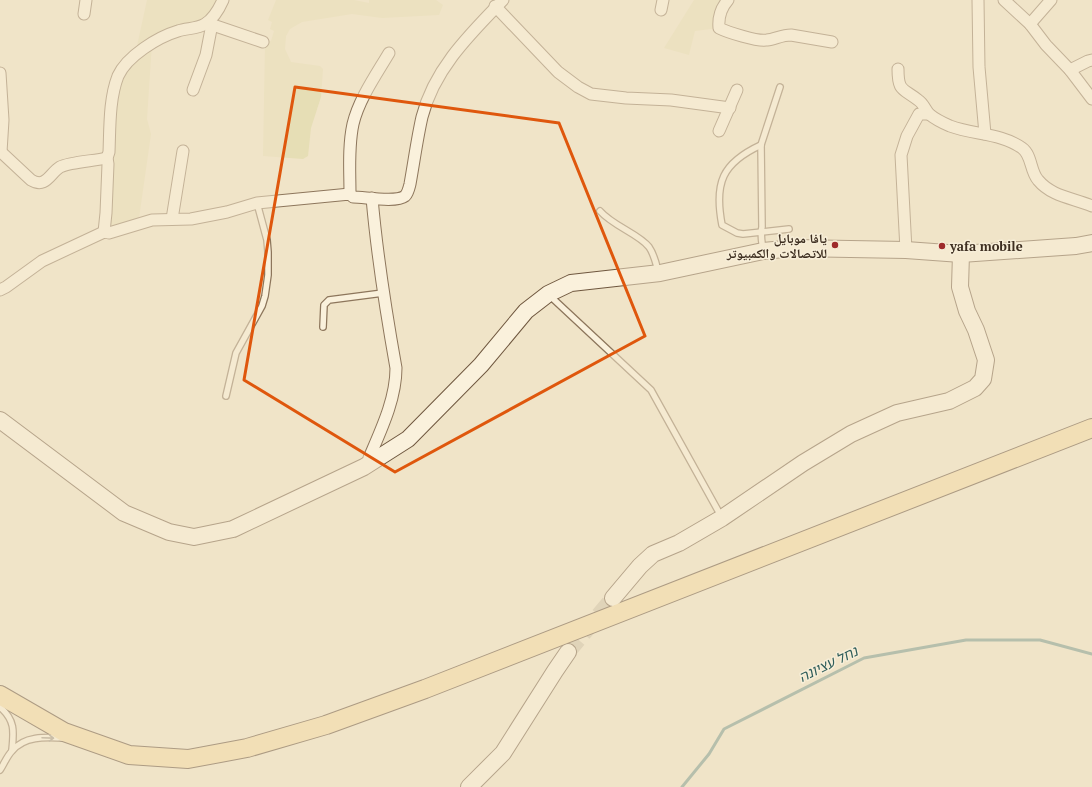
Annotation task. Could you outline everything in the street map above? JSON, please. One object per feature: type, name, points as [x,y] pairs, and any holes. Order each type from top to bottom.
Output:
[{"type":"main road","points":[[0,420],[124,513],[169,532],[194,536],[233,529],[364,467],[408,440],[481,364],[526,311],[548,294],[571,283],[660,273],[763,251],[795,248],[906,250],[961,254],[1076,246],[1092,243]]},
{"type":"main road","points":[[613,598],[640,566],[653,554],[679,543],[722,518],[803,463],[851,434],[896,413],[949,401],[974,388],[983,379],[986,360],[976,330],[967,311],[960,287],[961,254]]},
{"type":"main road","points":[[0,695],[64,732],[129,755],[188,759],[247,748],[326,725],[432,686],[1092,428]]},
{"type":"main road","points":[[469,787],[504,753],[568,652]]},
{"type":"street","points":[[84,14],[86,0]]},
{"type":"street","points":[[193,90],[206,54],[209,24],[223,0]]},
{"type":"street","points":[[728,0],[722,7],[718,22],[719,28],[725,31],[759,41],[784,35],[791,35],[832,42]]},
{"type":"street","points":[[978,0],[979,67],[985,134]]},
{"type":"street","points":[[1005,0],[1030,24],[1046,45],[1070,70],[1092,100]]},
{"type":"street","points":[[1030,24],[1051,0]]},
{"type":"street","points":[[0,290],[42,261],[104,232],[108,233],[152,220],[191,219],[216,214],[257,202],[350,194],[353,197],[372,198],[400,198],[405,196],[408,191],[422,117],[442,71],[456,50],[499,3],[558,72],[578,87],[591,94],[626,98],[671,100],[730,108]]},
{"type":"street","points":[[104,232],[108,164],[107,158],[109,152],[112,102],[118,76],[122,68],[136,54],[160,39],[176,32],[209,24],[263,42]]},
{"type":"street","points":[[350,194],[350,148],[356,114],[365,94],[389,53]]},
{"type":"street","points":[[1070,70],[1092,60]]},
{"type":"street","points":[[898,69],[899,84],[903,90],[921,102],[929,114],[950,126],[1010,141],[1024,149],[1028,154],[1034,174],[1043,185],[1063,197],[1092,206]]},
{"type":"street","points":[[0,73],[3,120],[0,152],[35,183],[49,179],[56,171],[66,165],[107,158]]},
{"type":"street","points":[[719,132],[737,90]]},
{"type":"street","points":[[906,250],[901,172],[902,149],[906,136],[920,114],[929,114]]},
{"type":"street","points":[[172,219],[183,151]]},
{"type":"street","points":[[368,464],[369,458],[384,422],[396,379],[396,368],[375,239],[372,198]]},
{"type":"lane","points":[[763,251],[760,233],[762,227],[761,145],[780,87]]},
{"type":"lane","points":[[761,145],[739,157],[728,167],[721,181],[719,204],[722,225],[737,233],[743,234],[789,229]]},
{"type":"lane","points":[[226,396],[236,353],[262,306],[265,296],[268,276],[267,240],[257,202]]},
{"type":"lane","points":[[600,211],[611,221],[646,243],[660,273]]},
{"type":"lane","points":[[323,328],[324,304],[329,300],[383,293]]},
{"type":"lane","points":[[548,294],[651,390],[722,518]]},
{"type":"lane","points":[[0,707],[9,715],[14,733],[12,750],[0,770]]},
{"type":"lane","points":[[12,750],[25,741],[38,738],[62,738],[105,747]]},
{"type":"highlighted area","points":[[295,87],[559,123],[645,336],[395,472],[244,380]]},
{"type":"shaded area","points":[[147,0],[223,0],[208,22],[152,43],[147,119],[151,134],[138,225],[106,229],[111,219],[113,170],[108,164],[115,88],[135,55]]},
{"type":"shaded area","points":[[276,0],[354,0],[369,3],[369,0],[436,0],[443,5],[439,15],[382,18],[352,14],[302,22],[290,29],[286,36],[285,49],[291,62],[320,66],[323,69],[321,97],[311,128],[308,156],[303,159],[263,156],[265,44],[263,39],[271,41],[274,31],[270,29],[272,22],[268,20]]},
{"type":"shaded area","points":[[694,0],[728,0],[719,28],[695,31],[689,55],[664,48]]},
{"type":"waterway","name":"נחל עציונה","points":[[682,787],[709,754],[724,729],[864,658],[966,640],[1040,640],[1092,654]]},
{"type":"tunnel","points":[[568,652],[613,598]]},
{"type":"place","name":"يافا موبايل للاتصالات والكمبيوتر","points":[[835,245]]},
{"type":"place","name":"yafa mobile","points":[[942,246]]}]
